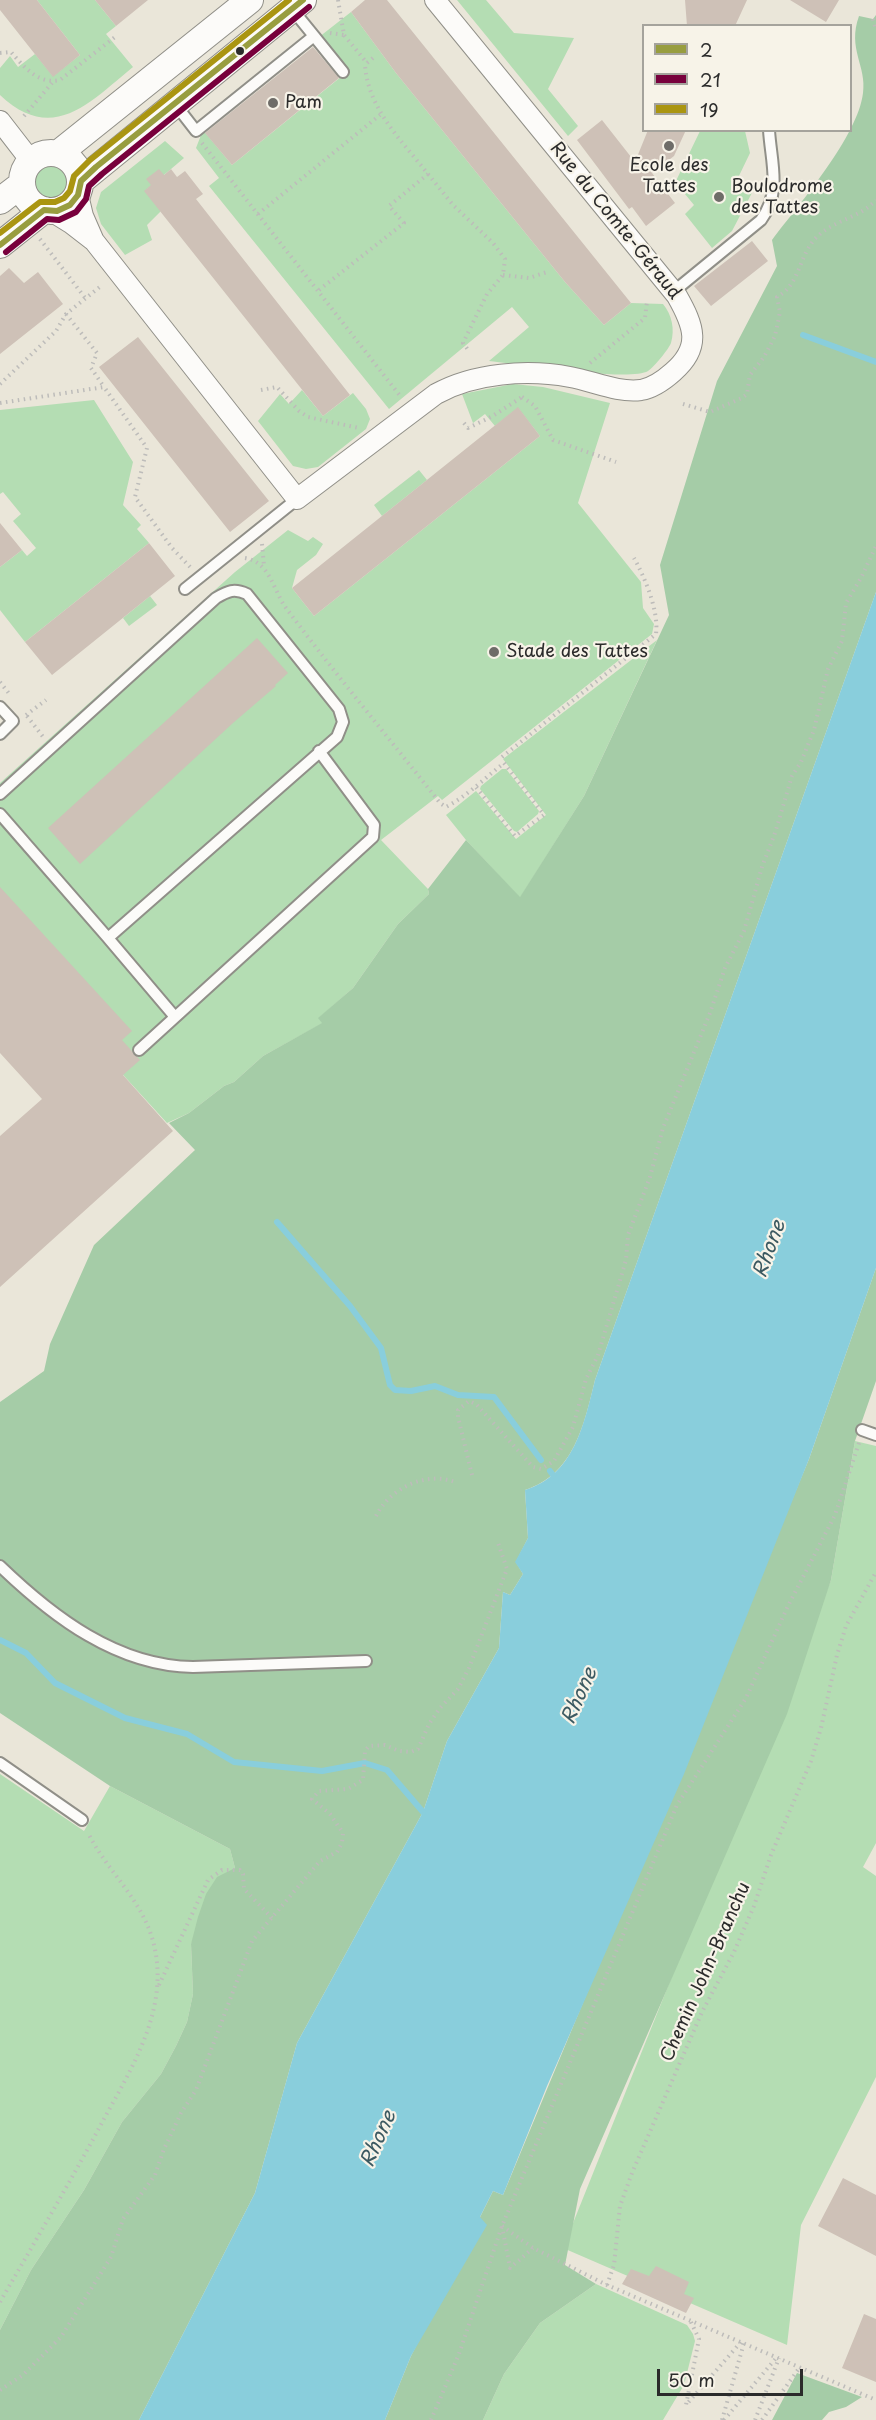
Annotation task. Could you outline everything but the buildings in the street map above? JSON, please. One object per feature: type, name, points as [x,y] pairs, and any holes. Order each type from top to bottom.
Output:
[{"type":"street","points":[[59,153],[250,0]]},
{"type":"street","name":"Rue du Comte-Géraud","points":[[297,499],[436,394],[449,387],[515,373],[568,376],[631,390],[653,386],[684,362],[691,349],[693,338],[688,315],[673,292],[435,0]]},
{"type":"street","points":[[0,245],[47,211],[64,208],[80,188],[175,104],[297,5]]},
{"type":"street","points":[[0,121],[31,160]]},
{"type":"street","points":[[94,242],[83,216],[75,163],[59,153],[47,153],[31,160],[23,176],[22,184],[27,198],[72,224],[94,242],[297,499]]},
{"type":"street","points":[[0,201],[22,184]]},
{"type":"lane","points":[[297,5],[314,36],[343,72]]},
{"type":"lane","points":[[175,104],[196,131],[314,36]]},
{"type":"lane","points":[[673,292],[761,220],[769,209],[774,195],[769,132]]},
{"type":"lane","points":[[185,589],[297,499]]},
{"type":"lane","points":[[0,794],[216,598],[230,590],[248,594],[339,709],[343,722],[337,737],[108,938]]},
{"type":"lane","points":[[0,707],[13,721],[0,734]]},
{"type":"lane","points":[[139,1050],[373,837],[375,825],[320,751]]},
{"type":"lane","points":[[0,814],[175,1017]]},
{"type":"lane","points":[[862,1430],[876,1435]]},
{"type":"lane","points":[[0,1566],[24,1589],[74,1628],[138,1658],[176,1667],[366,1661]]},
{"type":"lane","points":[[0,1763],[82,1820]]},
{"type":"path","points":[[338,0],[344,34],[367,63]]},
{"type":"path","points":[[873,19],[876,30]]},
{"type":"path","points":[[0,53],[11,52],[33,75],[52,82],[60,80],[115,37]]},
{"type":"path","points":[[373,58],[365,65],[366,81],[380,115],[453,205],[493,243],[506,259],[503,275],[487,294],[463,343],[470,351]]},
{"type":"path","points":[[24,116],[52,82]]},
{"type":"path","points":[[258,214],[380,115]]},
{"type":"path","points":[[196,131],[201,142],[405,402]]},
{"type":"path","points":[[319,290],[404,223],[390,206],[428,174]]},
{"type":"path","points":[[683,404],[710,412],[747,394],[750,375],[775,336],[780,312],[777,297],[791,286],[806,251],[822,232],[863,211],[876,200]]},
{"type":"path","points":[[37,236],[86,299]]},
{"type":"path","points":[[503,275],[529,278],[547,272]]},
{"type":"path","points":[[0,384],[56,331],[66,315],[101,286]]},
{"type":"path","points":[[585,365],[591,363],[645,318],[647,301]]},
{"type":"path","points":[[66,315],[97,353],[91,368],[147,448],[135,497],[172,548],[200,577]]},
{"type":"path","points":[[464,423],[468,428],[491,417],[522,397],[533,383],[533,374]]},
{"type":"path","points":[[0,403],[104,387]]},
{"type":"path","points":[[261,390],[277,387],[299,411],[308,417],[360,428]]},
{"type":"path","points":[[522,397],[535,406],[553,440],[616,462]]},
{"type":"path","points":[[472,1475],[458,1418],[458,1410],[469,1401],[476,1404],[533,1467],[542,1469],[554,1461],[573,1427],[586,1379],[598,1355],[626,1260],[628,1235],[650,1177],[663,1128],[710,1013],[725,968],[744,931],[792,776],[801,762],[814,730],[828,669],[842,641],[846,603],[876,546]]},
{"type":"path","points":[[224,558],[242,557],[256,560],[264,567],[275,592],[285,607],[440,803],[446,807],[504,763],[544,814],[515,836],[475,786]]},
{"type":"path","points":[[502,757],[656,634],[657,626],[645,578],[634,558]]},
{"type":"path","points":[[26,715],[46,700]]},
{"type":"path","points":[[431,2420],[459,2354],[502,2226],[677,1805],[746,1698],[788,1606],[835,1515],[862,1430]]},
{"type":"path","points":[[376,1516],[387,1501],[409,1485],[427,1478],[440,1478],[455,1482]]},
{"type":"path","points":[[0,2390],[23,2375],[61,2337],[111,2257],[123,2219],[155,2175],[181,2113],[196,2090],[252,1941],[320,1861],[338,1852],[342,1844],[343,1833],[330,1814],[312,1799],[319,1791],[348,1789],[363,1780],[365,1751],[369,1746],[385,1745],[399,1751],[411,1752],[418,1749],[429,1724],[458,1689],[469,1668],[507,1569],[498,1543]]},
{"type":"path","name":"Chemin John-Branchu","points":[[607,2285],[614,2265],[620,2206],[632,2173],[702,2012],[734,1952],[754,1906],[771,1855],[811,1761],[846,1626],[876,1572]]},
{"type":"path","points":[[0,2302],[68,2186],[133,2065],[147,2033],[157,1988],[157,1960],[149,1929],[132,1894],[100,1852],[82,1820]]},
{"type":"path","points":[[157,1988],[208,1880],[222,1870],[240,1870],[243,1874],[244,1889],[272,1918]]},
{"type":"path","points":[[502,2226],[510,2268],[533,2248]]},
{"type":"path","points":[[502,2226],[533,2248],[607,2285],[876,2400]]},
{"type":"path","points":[[691,2321],[699,2339],[686,2405],[742,2342]]},
{"type":"path","points":[[723,2420],[742,2342]]},
{"type":"path","points":[[723,2420],[778,2357]]},
{"type":"path","points":[[755,2420],[778,2357]]},
{"type":"path","points":[[762,2420],[800,2367]]},
{"type":"green space","points":[[37,0],[95,0],[116,26],[106,34],[133,67],[86,104],[70,113],[54,117],[37,117],[19,110],[0,95],[0,68],[10,56],[18,67],[35,54],[53,76],[80,55]]},
{"type":"green space","points":[[457,0],[486,0],[514,33],[574,38],[548,89],[578,126],[568,136]]},
{"type":"green space","points":[[351,12],[396,73],[565,282],[604,325],[631,303],[663,304],[669,313],[673,333],[667,350],[651,369],[637,374],[597,373],[489,361],[529,327],[512,307],[389,409],[209,186],[219,178],[196,148],[203,130],[232,165],[342,76],[314,41]]},
{"type":"green space","points":[[876,15],[876,592],[595,1380],[581,1430],[566,1460],[555,1472],[542,1483],[525,1490],[528,1538],[516,1562],[523,1574],[510,1595],[503,1592],[499,1648],[447,1741],[423,1812],[297,2043],[255,2193],[139,2420],[0,2420],[0,2330],[31,2270],[84,2190],[122,2122],[161,2074],[176,2046],[187,2022],[193,1994],[191,1944],[198,1917],[206,1894],[217,1877],[235,1868],[230,1849],[110,1786],[0,1713],[0,1402],[44,1371],[50,1344],[94,1245],[195,1150],[169,1123],[189,1113],[224,1086],[234,1082],[263,1056],[322,1023],[318,1018],[353,988],[398,924],[429,894],[428,889],[466,840],[520,897],[584,796],[669,615],[660,565],[717,381],[777,266],[772,240],[812,189],[849,132],[852,132],[863,93],[862,74],[856,48],[856,28],[859,16],[873,19]]},
{"type":"green space","name":"Boulodrome des Tattes","points":[[700,132],[745,132],[750,153],[737,180],[754,189],[732,231],[712,248],[685,214],[694,205],[680,188],[674,185]]},
{"type":"green space","points":[[165,141],[184,158],[145,191],[161,211],[147,225],[152,240],[125,255],[101,224],[96,208],[101,192]]},
{"type":"green space","points":[[52,164],[65,169],[70,182],[65,195],[52,200],[39,195],[34,182],[39,169]]},
{"type":"green space","points":[[513,384],[543,387],[610,403],[578,503],[641,582],[643,608],[654,624],[652,634],[442,800],[438,796],[381,840],[428,889],[429,894],[398,924],[353,988],[319,1018],[323,1023],[263,1056],[234,1082],[224,1086],[189,1113],[167,1123],[0,940],[0,783],[235,572],[288,530],[308,541],[313,537],[323,544],[316,555],[297,570],[292,588],[314,616],[540,436],[518,408],[495,426],[485,414],[473,423],[462,394]]},
{"type":"green space","points":[[302,390],[323,416],[353,393],[366,409],[370,419],[366,429],[318,467],[306,469],[293,466],[258,421],[280,394],[289,404]]},
{"type":"green space","points":[[94,400],[133,462],[123,505],[141,525],[137,529],[149,543],[25,642],[0,610],[0,567],[22,550],[27,556],[36,548],[13,521],[21,514],[3,492],[0,494],[0,410]]},
{"type":"green space","points":[[419,470],[427,480],[382,516],[374,505]]},
{"type":"green space","points":[[150,596],[157,605],[129,626],[123,618]]},
{"type":"green space","points":[[657,640],[584,796],[520,898],[446,815],[476,791],[516,839],[546,815],[503,759]]},
{"type":"green space","points":[[502,769],[506,769],[539,811],[517,832],[480,789]]},
{"type":"green space","points":[[876,1268],[876,1381],[855,1441],[831,1580],[787,1714],[580,2189],[565,2265],[596,2284],[540,2323],[504,2374],[483,2420],[385,2420],[411,2356],[493,2191],[503,2195],[809,1459]]},
{"type":"green space","points":[[855,1441],[876,1446],[876,1843],[863,1867],[876,1876],[876,2077],[801,2225],[787,2345],[563,2248],[831,1580]]},
{"type":"green space","points":[[0,1774],[84,1831],[110,1786],[230,1849],[235,1868],[191,1944],[193,1994],[187,2022],[176,2046],[161,2074],[122,2122],[84,2190],[31,2270],[0,2330]]},
{"type":"green space","points":[[596,2284],[687,2325],[693,2334],[695,2341],[684,2385],[663,2420],[483,2420],[504,2374],[540,2323]]},
{"type":"green space","points":[[797,2373],[862,2397],[846,2407],[829,2412],[822,2420],[772,2420]]},
{"type":"water","name":"Rhone","points":[[876,592],[876,1268],[809,1459],[684,1774],[547,2086],[503,2195],[493,2191],[480,2217],[487,2225],[411,2356],[385,2420],[139,2420],[255,2193],[297,2043],[423,1812],[447,1741],[499,1648],[503,1592],[510,1595],[523,1574],[515,1562],[528,1538],[525,1490],[542,1483],[555,1473],[566,1460],[581,1430],[595,1380]]},
{"type":"waterway","points":[[803,335],[876,362]]},
{"type":"waterway","points":[[277,1222],[350,1306],[381,1348],[390,1385],[395,1390],[411,1391],[435,1386],[458,1395],[494,1397],[541,1460]]},
{"type":"waterway","points":[[550,1471],[553,1475]]},
{"type":"waterway","points":[[0,1640],[26,1653],[55,1683],[125,1718],[187,1734],[234,1762],[322,1771],[365,1763],[387,1770],[423,1812]]},
{"type":"transit line","name":"19","points":[[0,233],[40,202],[55,202],[64,198],[70,191],[74,176],[90,160],[289,0]]},
{"type":"transit line","name":"2","points":[[0,245],[44,210],[57,211],[70,205],[78,195],[81,181],[96,167],[303,0]]},
{"type":"transit line","name":"21","points":[[6,252],[47,219],[59,220],[76,212],[86,199],[89,186],[102,174],[309,7]]},
{"type":"place","name":"Pam","points":[[273,103]]},
{"type":"place","name":"Ecole des Tattes","points":[[669,146]]},
{"type":"place","name":"Boulodrome des Tattes","points":[[719,197]]},
{"type":"place","name":"Stade des Tattes","points":[[494,652]]}]
